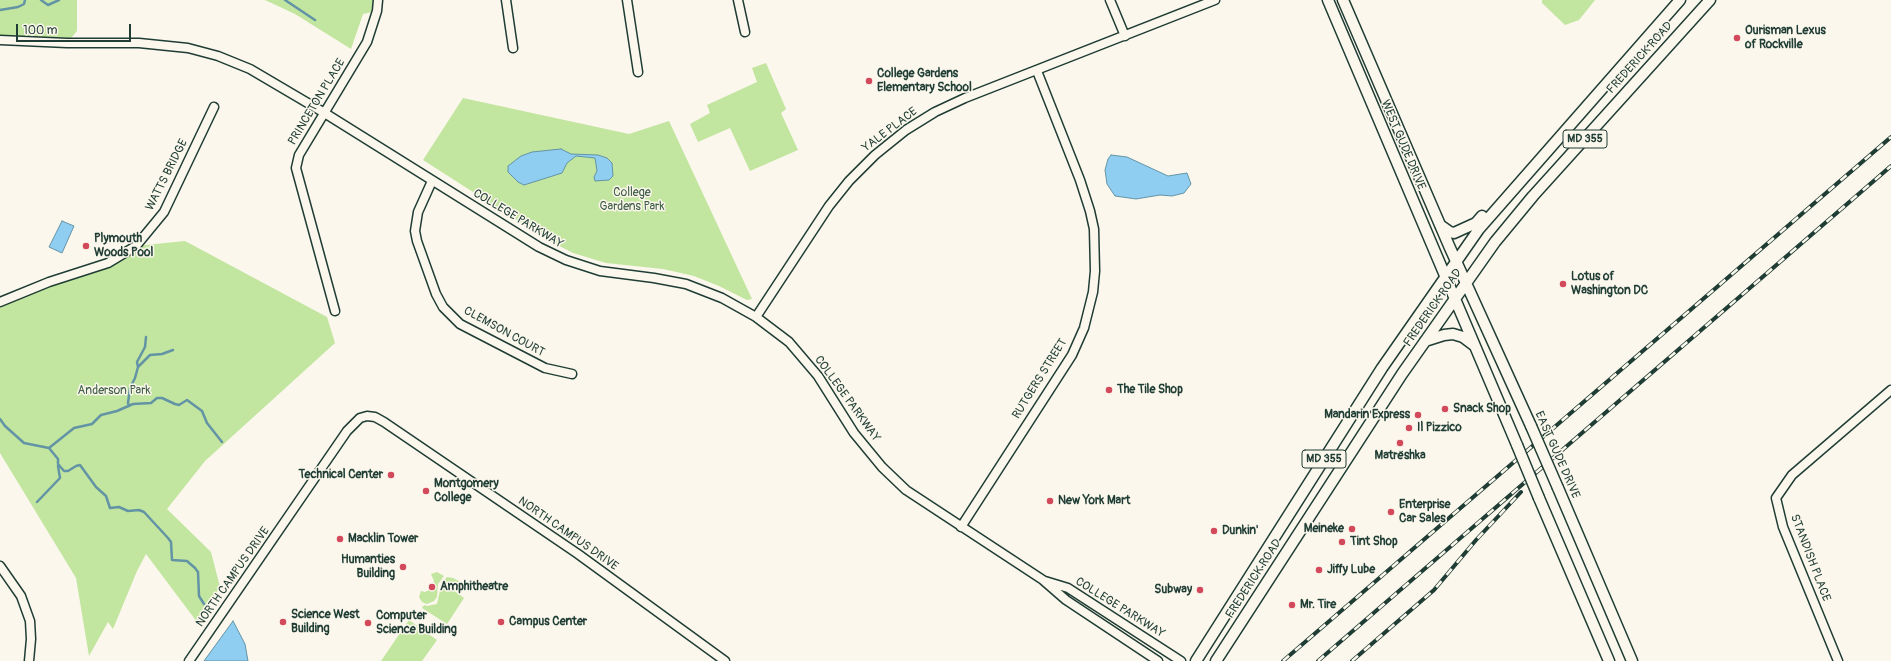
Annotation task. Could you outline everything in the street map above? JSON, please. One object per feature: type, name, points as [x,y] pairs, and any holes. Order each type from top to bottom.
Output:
[{"type":"main road","name":"WEST GUDE DRIVE","points":[[1328,0],[1455,299]]},
{"type":"main road","name":"WEST GUDE DRIVE","points":[[1343,0],[1456,260]]},
{"type":"main road","name":"FREDERICK ROAD","points":[[1196,661],[1382,368],[1456,260],[1479,229],[1680,0]]},
{"type":"main road","name":"FREDERICK ROAD","points":[[1216,661],[1398,380],[1495,242],[1533,196],[1710,0]]},
{"type":"main road","points":[[1440,225],[1450,232],[1456,232],[1476,223],[1484,214],[1499,206]]},
{"type":"main road","name":"EAST GUDE DRIVE","points":[[1456,260],[1531,426],[1632,661]]},
{"type":"main road","points":[[1455,299],[1609,661]]},
{"type":"main road","points":[[1425,341],[1444,335],[1453,334],[1463,337],[1475,346]]},
{"type":"street","name":"PRINCETON PLACE","points":[[335,311],[296,168],[299,155],[323,112],[367,42],[377,11],[378,0]]},
{"type":"street","points":[[506,0],[514,48]]},
{"type":"street","points":[[627,0],[638,72]]},
{"type":"street","points":[[738,0],[745,32]]},
{"type":"street","points":[[1110,0],[1125,36]]},
{"type":"street","name":"YALE PLACE","points":[[756,317],[829,206],[849,181],[875,154],[906,130],[935,112],[965,98],[1215,0]]},
{"type":"street","name":"COLLEGE PARKWAY","points":[[0,40],[68,43],[139,43],[188,48],[218,56],[250,69],[323,112],[539,247],[566,260],[600,271],[686,284],[722,298],[756,317],[789,342],[818,376],[854,433],[882,467],[906,490],[1043,580],[1066,600],[1158,661]]},
{"type":"street","name":"RUTGERS STREET","points":[[961,527],[1072,355],[1084,328],[1093,292],[1095,257],[1094,229],[1090,211],[1080,180],[1037,71]]},
{"type":"street","name":"WATTS BRIDGE","points":[[0,302],[49,282],[108,263],[136,246],[164,212],[214,107]]},
{"type":"street","name":"CLEMSON COURT","points":[[432,181],[418,212],[415,231],[417,241],[436,294],[443,307],[460,324],[545,368],[572,374]]},
{"type":"street","name":"STANDISH PLACE","points":[[1838,661],[1783,527],[1776,498],[1792,475],[1891,390]]},
{"type":"street","name":"NORTH CAMPUS DRIVE","points":[[189,661],[347,431],[360,418],[367,416],[384,422],[578,554],[725,661]]},
{"type":"street","points":[[0,566],[21,596],[30,621],[31,639],[29,661]]},
{"type":"street","name":"COLLEGE PARKWAY","points":[[1043,580],[1068,588],[1181,661]]},
{"type":"green space","points":[[0,0],[77,0],[77,31],[67,43],[0,40]]},
{"type":"green space","points":[[265,0],[378,0],[377,11],[363,14],[351,49],[295,14]]},
{"type":"green space","points":[[1542,0],[1595,0],[1579,20],[1565,25],[1542,3]]},
{"type":"green space","points":[[766,63],[786,109],[781,113],[798,150],[750,171],[730,128],[698,142],[690,124],[710,113],[707,105],[757,82],[752,68]]},
{"type":"green space","name":"College Gardens Park","points":[[463,98],[629,134],[669,121],[752,299],[747,300],[719,286],[694,276],[663,269],[606,263],[573,253],[548,240],[423,160]]},
{"type":"green space","name":"Anderson Park","points":[[185,241],[327,317],[335,343],[205,461],[167,509],[211,552],[220,587],[197,622],[146,554],[137,571],[113,629],[108,622],[89,656],[76,578],[0,453],[0,302],[108,263],[136,246]]},
{"type":"green space","points":[[437,572],[444,576],[438,584],[437,597],[434,601],[427,604],[422,602],[419,597],[421,591],[425,592],[431,589],[434,581],[431,574]]},
{"type":"green space","points":[[447,577],[459,581],[453,590],[464,598],[447,624],[422,608],[424,605],[427,606],[437,604],[440,590],[445,582],[444,580]]},
{"type":"green space","points":[[409,620],[437,640],[422,661],[381,661]]},
{"type":"water","points":[[561,149],[571,154],[598,155],[607,158],[612,163],[613,176],[609,180],[595,181],[594,177],[597,171],[595,158],[576,156],[567,163],[562,173],[524,185],[518,182],[508,172],[508,166],[521,156],[532,152]]},
{"type":"water","points":[[1111,155],[1127,157],[1168,176],[1187,173],[1191,184],[1184,193],[1172,196],[1160,195],[1136,199],[1115,196],[1107,184],[1105,170],[1108,159]]},
{"type":"water","points":[[62,221],[74,226],[62,253],[49,247]]},
{"type":"water","points":[[233,621],[245,644],[248,661],[204,661]]},
{"type":"waterway","points":[[0,10],[18,7],[24,4],[25,0]]},
{"type":"waterway","points":[[41,0],[48,5],[59,0]]},
{"type":"waterway","points":[[285,0],[315,20]]},
{"type":"waterway","points":[[138,367],[137,362],[145,347],[146,337]]},
{"type":"waterway","points":[[129,406],[130,388],[138,367],[150,355],[162,354],[173,350]]},
{"type":"waterway","points":[[49,448],[74,428],[92,424],[101,415],[117,411],[133,404],[151,403],[157,398],[162,398],[179,405],[187,400],[202,411],[207,423],[222,442]]},
{"type":"waterway","points":[[0,419],[5,426],[24,443],[49,448],[58,459],[58,464],[64,471],[68,471],[80,465],[96,487],[106,496],[110,508],[119,507],[128,511],[139,510],[144,512],[171,542],[172,560],[187,561],[198,572],[199,596],[204,604]]},
{"type":"waterway","points":[[37,502],[60,478],[58,466]]},
{"type":"railway","points":[[1283,661],[1891,137]]},
{"type":"railway","points":[[1318,661],[1891,166]]},
{"type":"railway","points":[[1352,661],[1434,590],[1476,540],[1521,492]]},
{"type":"place","name":"Ourisman Lexus of Rockville","points":[[1737,38]]},
{"type":"place","name":"College Gardens Elementary School","points":[[869,81]]},
{"type":"place","name":"Plymouth Woods Pool","points":[[86,246]]},
{"type":"place","name":"Lotus of Washington DC","points":[[1563,284]]},
{"type":"place","name":"The Tile Shop","points":[[1109,390]]},
{"type":"place","name":"Snack Shop","points":[[1445,409]]},
{"type":"place","name":"Mandarin Express","points":[[1418,415]]},
{"type":"place","name":"Il Pizzico","points":[[1409,428]]},
{"type":"place","name":"Matrëshka","points":[[1400,443]]},
{"type":"place","name":"Technical Center","points":[[391,475]]},
{"type":"place","name":"Montgomery College","points":[[426,491]]},
{"type":"place","name":"New York Mart","points":[[1050,501]]},
{"type":"place","name":"Enterprise Car Sales","points":[[1391,512]]},
{"type":"place","name":"Meineke","points":[[1352,529]]},
{"type":"place","name":"Dunkin'","points":[[1214,531]]},
{"type":"place","name":"Macklin Tower","points":[[340,539]]},
{"type":"place","name":"Tint Shop","points":[[1342,542]]},
{"type":"place","name":"Humanties Building","points":[[403,567]]},
{"type":"place","name":"Jiffy Lube","points":[[1319,570]]},
{"type":"place","name":"Amphitheatre","points":[[432,587]]},
{"type":"place","name":"Subway","points":[[1200,590]]},
{"type":"place","name":"Mr. Tire","points":[[1292,605]]},
{"type":"place","name":"Science West Building","points":[[283,622]]},
{"type":"place","name":"Campus Center","points":[[501,622]]},
{"type":"place","name":"Computer Science Building","points":[[368,623]]}]
